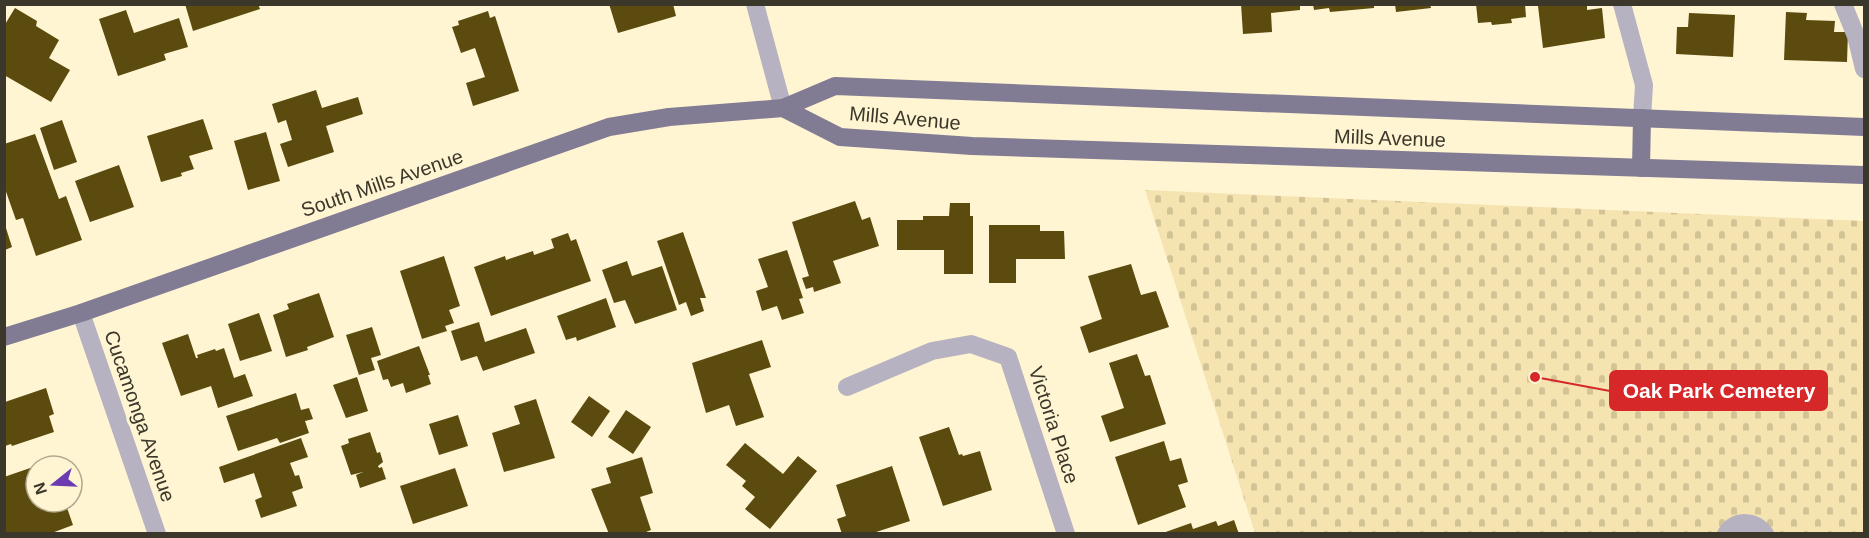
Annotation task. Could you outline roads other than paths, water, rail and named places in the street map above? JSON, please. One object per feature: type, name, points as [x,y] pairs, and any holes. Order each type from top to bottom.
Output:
[{"type":"main road","name":"Mills Avenue","points":[[783,108],[835,86],[1864,127]]},
{"type":"main road","name":"Mills Avenue","points":[[783,108],[840,137],[936,144],[1864,175]]},
{"type":"main road","name":"South Mills Avenue","points":[[4,337],[81,313],[609,127],[669,117],[783,108]]},
{"type":"main road","points":[[1641,168],[1642,118]]},
{"type":"street","points":[[755,4],[783,108]]},
{"type":"street","points":[[1622,4],[1644,85],[1642,118]]},
{"type":"street","points":[[1843,4],[1856,36],[1864,69]]},
{"type":"street","name":"Cucamonga Avenue","points":[[81,313],[157,534]]},
{"type":"street","name":"Victoria Place","points":[[847,387],[932,351],[970,344],[1008,357],[1066,534]]},
{"type":"street","points":[[1726,534],[1731,527],[1745,522],[1760,526],[1765,534]]},
{"type":"place","name":"Oak Park Cemetery","points":[[1535,377]]}]
